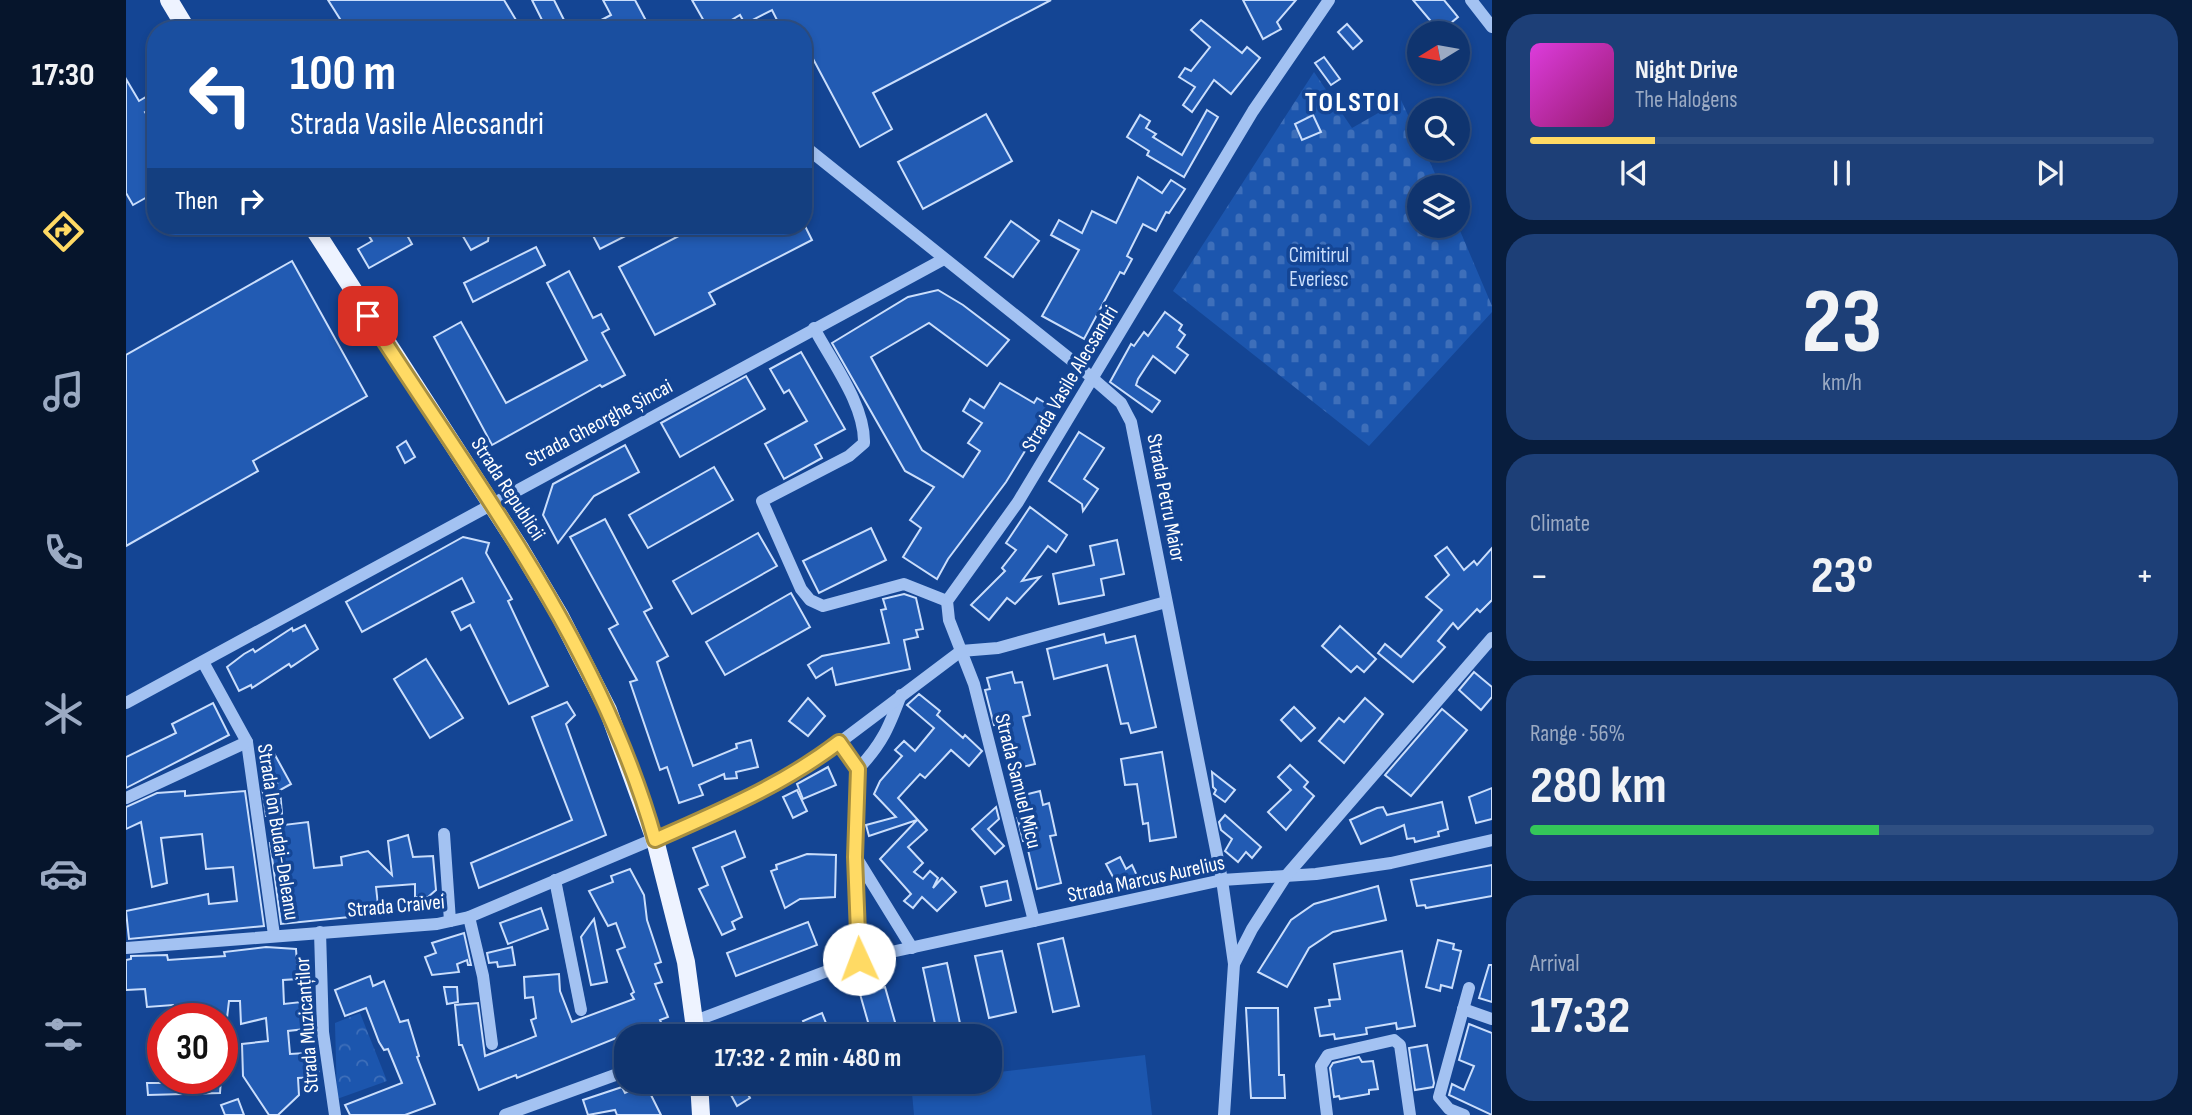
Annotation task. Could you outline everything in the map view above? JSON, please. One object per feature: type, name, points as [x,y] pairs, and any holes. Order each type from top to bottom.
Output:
[{"type":"main road","points":[[169,0],[182,21]]},
{"type":"main road","name":"Strada Republicii","points":[[318,235],[529,564],[583,660],[624,749],[655,840],[685,962],[694,1024]]},
{"type":"main road","points":[[700,1094],[701,1115]]},
{"type":"street","name":"Strada Vasile Alecsandri","points":[[947,601],[1018,502],[1253,111],[1329,0]]},
{"type":"street","points":[[1471,0],[1492,27]]},
{"type":"street","name":"Strada Petru Maior","points":[[812,152],[1093,378],[1121,403],[1131,422],[1222,880],[1234,964]]},
{"type":"street","name":"Strada Gheorghe Șincai","points":[[126,703],[435,538],[490,504],[944,259]]},
{"type":"street","points":[[814,328],[853,401],[865,430],[864,443],[849,456],[762,501],[801,589],[810,600],[822,606],[904,584],[947,601],[949,620],[961,651]]},
{"type":"street","points":[[655,840],[744,801],[807,767],[961,651],[998,648],[1166,602]]},
{"type":"street","points":[[1224,1115],[1225,1055],[1234,964],[1257,920],[1286,876],[1492,638]]},
{"type":"street","name":"Strada Samuel Micu","points":[[961,651],[974,684],[1034,921]]},
{"type":"street","name":"Strada Ion Budai-Deleanu","points":[[203,662],[247,742],[274,935]]},
{"type":"street","points":[[858,769],[887,734],[901,695]]},
{"type":"street","points":[[126,798],[247,742]]},
{"type":"street","points":[[839,742],[858,769],[855,857],[859,959]]},
{"type":"street","points":[[444,834],[450,922]]},
{"type":"street","name":"Strada Craivei","points":[[126,948],[450,922],[469,917],[655,840]]},
{"type":"street","name":"Strada Marcus Aurelius","points":[[912,948],[1222,880],[1286,876],[1391,863],[1492,840]]},
{"type":"street","points":[[705,1024],[859,959],[912,948],[855,857]]},
{"type":"street","points":[[555,880],[581,1010]]},
{"type":"street","points":[[469,917],[483,976],[492,1044]]},
{"type":"street","name":"Strada Muzicanților","points":[[320,932],[323,1032],[335,1115]]},
{"type":"street","points":[[1464,1115],[1449,1108],[1439,1097],[1469,988]]},
{"type":"street","points":[[1463,1009],[1492,1019]]},
{"type":"street","points":[[1327,1115],[1321,1066],[1324,1059],[1328,1055],[1394,1040],[1400,1045],[1410,1115]]},
{"type":"street","points":[[505,1115],[614,1075]]},
{"type":"green space","name":"Cimitirul Everiesc","points":[[1314,72],[1352,128],[1401,100],[1407,113],[1407,161],[1429,161],[1436,175],[1407,175],[1407,238],[1463,238],[1492,306],[1492,312],[1369,446],[1173,291]]},
{"type":"green space","points":[[360,1013],[387,1081],[337,1099],[335,1023]]},
{"type":"green space","points":[[1145,1055],[1152,1115],[914,1115],[912,1094],[1002,1094],[1002,1072]]},
{"type":"building","points":[[328,0],[504,0],[517,21],[341,21]]},
{"type":"building","points":[[532,0],[554,0],[564,21],[542,21]]},
{"type":"building","points":[[603,0],[635,0],[646,21],[599,21],[611,15]]},
{"type":"building","points":[[692,0],[1051,0],[873,93],[892,129],[860,147],[812,57],[812,21],[778,21],[772,10],[751,21],[743,21],[740,15],[730,21],[704,21]]},
{"type":"building","points":[[1243,0],[1296,0],[1277,22],[1281,29],[1263,39]]},
{"type":"building","points":[[1413,0],[1444,0],[1458,17],[1453,21],[1431,21]]},
{"type":"building","points":[[1201,20],[1242,53],[1247,47],[1260,58],[1231,94],[1214,80],[1192,112],[1183,105],[1195,87],[1179,77],[1185,68],[1191,71],[1210,47],[1191,30]]},
{"type":"building","points":[[1347,24],[1362,41],[1353,49],[1338,32]]},
{"type":"building","points":[[1324,57],[1340,79],[1331,85],[1315,63]]},
{"type":"building","points":[[126,79],[139,101],[147,96],[147,197],[133,205],[126,193]]},
{"type":"building","points":[[1207,110],[1218,117],[1184,177],[1147,155],[1149,151],[1127,137],[1140,115],[1150,121],[1146,128],[1156,134],[1153,137],[1182,155]]},
{"type":"building","points":[[986,114],[1012,161],[923,209],[898,162]]},
{"type":"building","points":[[1313,115],[1321,132],[1302,140],[1295,124]]},
{"type":"building","points":[[1138,177],[1162,193],[1171,180],[1185,189],[1169,213],[1166,212],[1156,231],[1143,224],[1127,256],[1132,259],[1124,274],[1120,272],[1084,339],[1042,316],[1079,250],[1051,235],[1059,220],[1082,233],[1092,211],[1116,223]]},
{"type":"building","points":[[1011,221],[1039,241],[1013,277],[985,257]]},
{"type":"building","points":[[368,235],[407,235],[412,244],[369,268],[358,249],[372,241]]},
{"type":"building","points":[[462,235],[489,235],[488,241],[471,250]]},
{"type":"building","points":[[593,235],[627,235],[600,249]]},
{"type":"building","points":[[681,235],[810,235],[812,240],[709,293],[715,304],[655,335],[619,267]]},
{"type":"building","points":[[536,247],[545,265],[473,302],[464,283]]},
{"type":"building","points":[[292,261],[367,396],[253,461],[258,471],[126,546],[126,355]]},
{"type":"building","points":[[569,271],[593,318],[601,314],[609,329],[602,333],[625,375],[602,387],[600,385],[492,445],[434,337],[461,322],[506,403],[587,360],[547,283]]},
{"type":"building","points":[[938,290],[963,305],[1009,340],[987,366],[929,323],[871,357],[922,450],[963,477],[980,451],[968,443],[982,423],[963,411],[970,399],[984,408],[1000,383],[1034,403],[1037,398],[1052,407],[1006,482],[948,559],[937,579],[903,557],[921,528],[910,520],[934,487],[905,471],[832,343],[908,297]]},
{"type":"building","points":[[1165,312],[1182,325],[1179,330],[1185,335],[1177,347],[1188,355],[1175,373],[1153,356],[1138,379],[1136,385],[1160,401],[1152,412],[1110,382],[1131,344],[1134,346],[1144,332],[1148,336]]},
{"type":"building","points":[[801,352],[845,429],[815,445],[822,458],[784,479],[765,444],[807,421],[789,390],[784,393],[770,369]]},
{"type":"building","points":[[746,376],[765,409],[680,457],[661,423]]},
{"type":"building","points":[[1079,432],[1104,448],[1084,479],[1098,489],[1083,511],[1082,504],[1049,481]]},
{"type":"building","points":[[406,441],[415,457],[405,463],[397,447]]},
{"type":"building","points":[[625,445],[639,472],[594,496],[558,543],[543,515],[553,484]]},
{"type":"building","points":[[714,467],[733,500],[648,548],[629,515]]},
{"type":"building","points":[[1030,507],[1067,535],[1056,552],[1048,546],[1022,581],[1040,577],[1015,604],[1007,598],[989,620],[971,605],[1005,571],[1002,568],[1016,550],[1006,543]]},
{"type":"building","points":[[605,519],[652,608],[644,612],[668,656],[657,662],[693,766],[737,748],[736,744],[751,740],[758,767],[736,772],[737,778],[725,779],[724,774],[699,785],[703,795],[679,803],[667,767],[660,770],[630,682],[637,680],[609,629],[618,624],[570,537]]},
{"type":"building","points":[[871,528],[886,560],[819,593],[803,561]]},
{"type":"building","points":[[758,533],[777,566],[692,614],[673,581]]},
{"type":"building","points":[[463,537],[489,543],[486,553],[512,599],[508,601],[548,686],[509,704],[470,625],[461,630],[452,612],[474,602],[462,578],[362,632],[346,602]]},
{"type":"building","points":[[1117,540],[1124,574],[1101,579],[1104,595],[1059,604],[1053,574],[1094,565],[1090,546]]},
{"type":"building","points":[[1447,547],[1464,570],[1474,561],[1477,565],[1492,548],[1492,600],[1480,612],[1477,609],[1458,629],[1453,623],[1438,641],[1445,647],[1413,682],[1378,653],[1385,644],[1401,657],[1442,610],[1426,597],[1449,575],[1435,556]]},
{"type":"building","points":[[791,593],[810,627],[725,675],[706,642]]},
{"type":"building","points":[[904,594],[916,598],[923,629],[916,630],[918,637],[904,640],[910,669],[836,685],[832,668],[816,678],[808,665],[822,656],[889,643],[881,610],[886,609],[883,599]]},
{"type":"building","points":[[305,625],[318,649],[252,688],[251,685],[239,691],[227,667],[244,654],[253,649],[255,652],[292,628],[293,631]]},
{"type":"building","points":[[1340,626],[1376,659],[1364,672],[1357,666],[1351,672],[1322,646]]},
{"type":"building","points":[[1104,634],[1106,643],[1135,636],[1156,727],[1131,733],[1128,723],[1121,724],[1107,665],[1054,679],[1047,649]]},
{"type":"building","points":[[426,659],[463,718],[430,738],[394,679]]},
{"type":"building","points":[[1012,672],[1015,683],[1022,682],[1030,715],[1023,717],[1035,764],[1010,770],[998,724],[994,725],[985,690],[990,689],[987,678]]},
{"type":"building","points":[[1474,672],[1492,687],[1492,697],[1481,710],[1459,690]]},
{"type":"building","points":[[919,694],[940,711],[937,715],[982,751],[969,766],[951,750],[925,778],[920,774],[898,798],[927,830],[908,847],[923,863],[914,872],[923,879],[930,871],[938,878],[933,888],[942,878],[956,892],[937,911],[922,897],[913,908],[904,901],[911,894],[880,859],[917,820],[869,836],[866,825],[896,817],[874,794],[880,781],[902,756],[895,750],[904,741],[915,751],[934,728],[907,705]]},
{"type":"building","points":[[808,698],[825,716],[808,736],[789,721]]},
{"type":"building","points":[[1365,698],[1383,714],[1344,763],[1319,741],[1339,718],[1344,722]]},
{"type":"building","points":[[567,702],[575,715],[566,724],[606,835],[479,888],[471,863],[572,820],[532,717]]},
{"type":"building","points":[[213,703],[229,735],[126,788],[126,757],[176,733],[172,724]]},
{"type":"building","points":[[1294,707],[1315,728],[1301,741],[1281,720]]},
{"type":"building","points":[[1442,709],[1467,730],[1411,796],[1385,775]]},
{"type":"building","points":[[1162,752],[1176,837],[1150,841],[1148,823],[1143,824],[1137,784],[1125,785],[1121,759]]},
{"type":"building","points":[[275,755],[291,784],[280,790],[282,814],[266,816],[262,786],[277,783],[265,761]]},
{"type":"building","points":[[1290,765],[1308,782],[1304,787],[1314,796],[1286,830],[1268,812],[1291,790],[1278,777]]},
{"type":"building","points":[[828,767],[836,785],[803,799],[797,784]]},
{"type":"building","points":[[1212,772],[1235,790],[1225,802],[1214,794],[1216,790],[1213,787]]},
{"type":"building","points":[[1492,788],[1492,819],[1476,823],[1469,797]]},
{"type":"building","points":[[797,790],[807,811],[793,818],[783,797]]},
{"type":"building","points":[[185,791],[185,796],[245,791],[264,926],[129,939],[126,911],[208,894],[209,904],[237,901],[233,867],[206,869],[202,834],[161,838],[167,883],[152,887],[141,822],[126,829],[126,807],[157,793]]},
{"type":"building","points":[[1040,791],[1043,805],[1049,803],[1056,835],[1050,836],[1061,883],[1037,889],[1026,841],[1023,841],[1018,820],[1022,824],[1016,797]]},
{"type":"building","points":[[1442,802],[1448,829],[1438,832],[1439,836],[1415,842],[1414,838],[1407,839],[1404,825],[1361,844],[1350,820],[1377,808],[1383,807],[1387,815]]},
{"type":"building","points":[[996,807],[999,819],[988,829],[1004,846],[995,854],[972,829]]},
{"type":"building","points":[[1225,815],[1261,847],[1252,858],[1246,852],[1238,862],[1225,851],[1232,839],[1221,830],[1219,822]]},
{"type":"building","points":[[308,822],[314,868],[342,865],[341,857],[368,851],[392,875],[388,841],[408,835],[413,857],[433,856],[436,890],[428,897],[415,897],[415,884],[376,887],[379,914],[281,924],[270,843],[278,843],[275,826]]},
{"type":"building","points":[[735,831],[745,857],[722,867],[742,917],[732,922],[735,929],[722,935],[699,889],[708,885],[693,848]]},
{"type":"building","points":[[807,854],[836,855],[835,897],[800,899],[785,908],[771,871],[777,869],[776,865]]},
{"type":"building","points":[[1120,857],[1126,869],[1132,865],[1139,880],[1120,890],[1106,864]]},
{"type":"building","points":[[1492,865],[1492,896],[1426,908],[1425,905],[1417,906],[1411,880]]},
{"type":"building","points":[[630,869],[644,895],[647,920],[661,962],[655,964],[662,982],[655,984],[668,1017],[660,1020],[662,1024],[614,1024],[614,1039],[517,1078],[516,1075],[479,1090],[462,1045],[459,1045],[455,1005],[478,1003],[485,1056],[536,1036],[531,1020],[536,1018],[533,997],[525,998],[524,977],[559,974],[560,991],[572,1022],[634,999],[631,994],[634,992],[617,950],[625,947],[616,923],[608,926],[589,891],[613,882],[611,876]]},
{"type":"building","points":[[1007,881],[1011,900],[986,906],[981,887]]},
{"type":"building","points":[[1378,886],[1386,920],[1333,932],[1309,948],[1287,987],[1258,972],[1291,920],[1314,904]]},
{"type":"building","points":[[541,908],[548,929],[508,944],[500,923]]},
{"type":"building","points":[[594,919],[607,982],[591,985],[581,937]]},
{"type":"building","points":[[808,922],[817,945],[736,976],[727,953]]},
{"type":"building","points":[[464,933],[471,965],[468,965],[467,960],[457,964],[459,972],[432,975],[425,957],[436,953],[432,943]]},
{"type":"building","points":[[1063,938],[1079,1006],[1053,1012],[1038,944]]},
{"type":"building","points":[[1438,940],[1454,944],[1453,949],[1461,951],[1452,988],[1441,985],[1440,991],[1426,987]]},
{"type":"building","points":[[266,947],[296,949],[298,979],[283,980],[284,1004],[301,1002],[303,1018],[313,1017],[314,1028],[288,1031],[290,1054],[306,1053],[307,1063],[318,1062],[319,1077],[298,1078],[299,1095],[278,1115],[269,1115],[243,1076],[242,1044],[268,1041],[266,1018],[241,1024],[240,1001],[147,1003],[147,1007],[145,989],[126,990],[126,960],[131,959],[131,956],[167,955],[168,960],[225,956],[224,952]]},
{"type":"building","points":[[512,947],[515,965],[498,967],[497,962],[489,963],[487,953]]},
{"type":"building","points":[[1002,951],[1016,1012],[989,1018],[975,956]]},
{"type":"building","points":[[1402,951],[1415,1026],[1397,1029],[1396,1023],[1366,1028],[1367,1034],[1335,1039],[1334,1034],[1320,1036],[1315,1008],[1330,1006],[1329,1000],[1340,999],[1334,964]]},
{"type":"building","points":[[947,963],[960,1024],[935,1024],[923,968]]},
{"type":"building","points":[[1489,965],[1492,965],[1492,1002],[1479,998]]},
{"type":"building","points":[[370,976],[373,986],[384,981],[400,1022],[408,1020],[419,1056],[417,1057],[435,1104],[405,1115],[350,1115],[345,1105],[402,1083],[388,1049],[384,1050],[379,1042],[366,1008],[345,1016],[335,990]]},
{"type":"building","points":[[444,987],[457,987],[458,1002],[447,1004]]},
{"type":"building","points":[[885,987],[896,1024],[869,1024],[860,994]]},
{"type":"building","points":[[1246,1008],[1278,1008],[1279,1075],[1284,1075],[1285,1098],[1251,1098]]},
{"type":"building","points":[[822,1013],[826,1024],[804,1024],[803,1021]]},
{"type":"building","points":[[1469,1024],[1492,1033],[1492,1115],[1449,1095],[1452,1084],[1464,1090],[1474,1066],[1459,1060]]},
{"type":"building","points":[[1427,1045],[1433,1087],[1415,1090],[1409,1048]]},
{"type":"building","points":[[1359,1057],[1362,1062],[1373,1061],[1378,1089],[1369,1090],[1369,1094],[1340,1099],[1339,1096],[1334,1097],[1330,1068],[1333,1063]]},
{"type":"building","points":[[614,1090],[614,1094],[650,1094],[661,1115],[617,1115],[615,1110],[588,1115],[583,1100]]},
{"type":"building","points":[[730,1094],[748,1094],[750,1098],[737,1106]]},
{"type":"building","points":[[238,1099],[244,1115],[225,1115],[221,1105]]},
{"type":"district","name":"TOLSTOI","points":[[1353,102]]},
{"type":"route","points":[[368,316],[519,547],[560,616],[608,710],[635,778],[655,840],[744,801],[807,767],[839,742],[858,769],[855,857],[859,959]]}]
